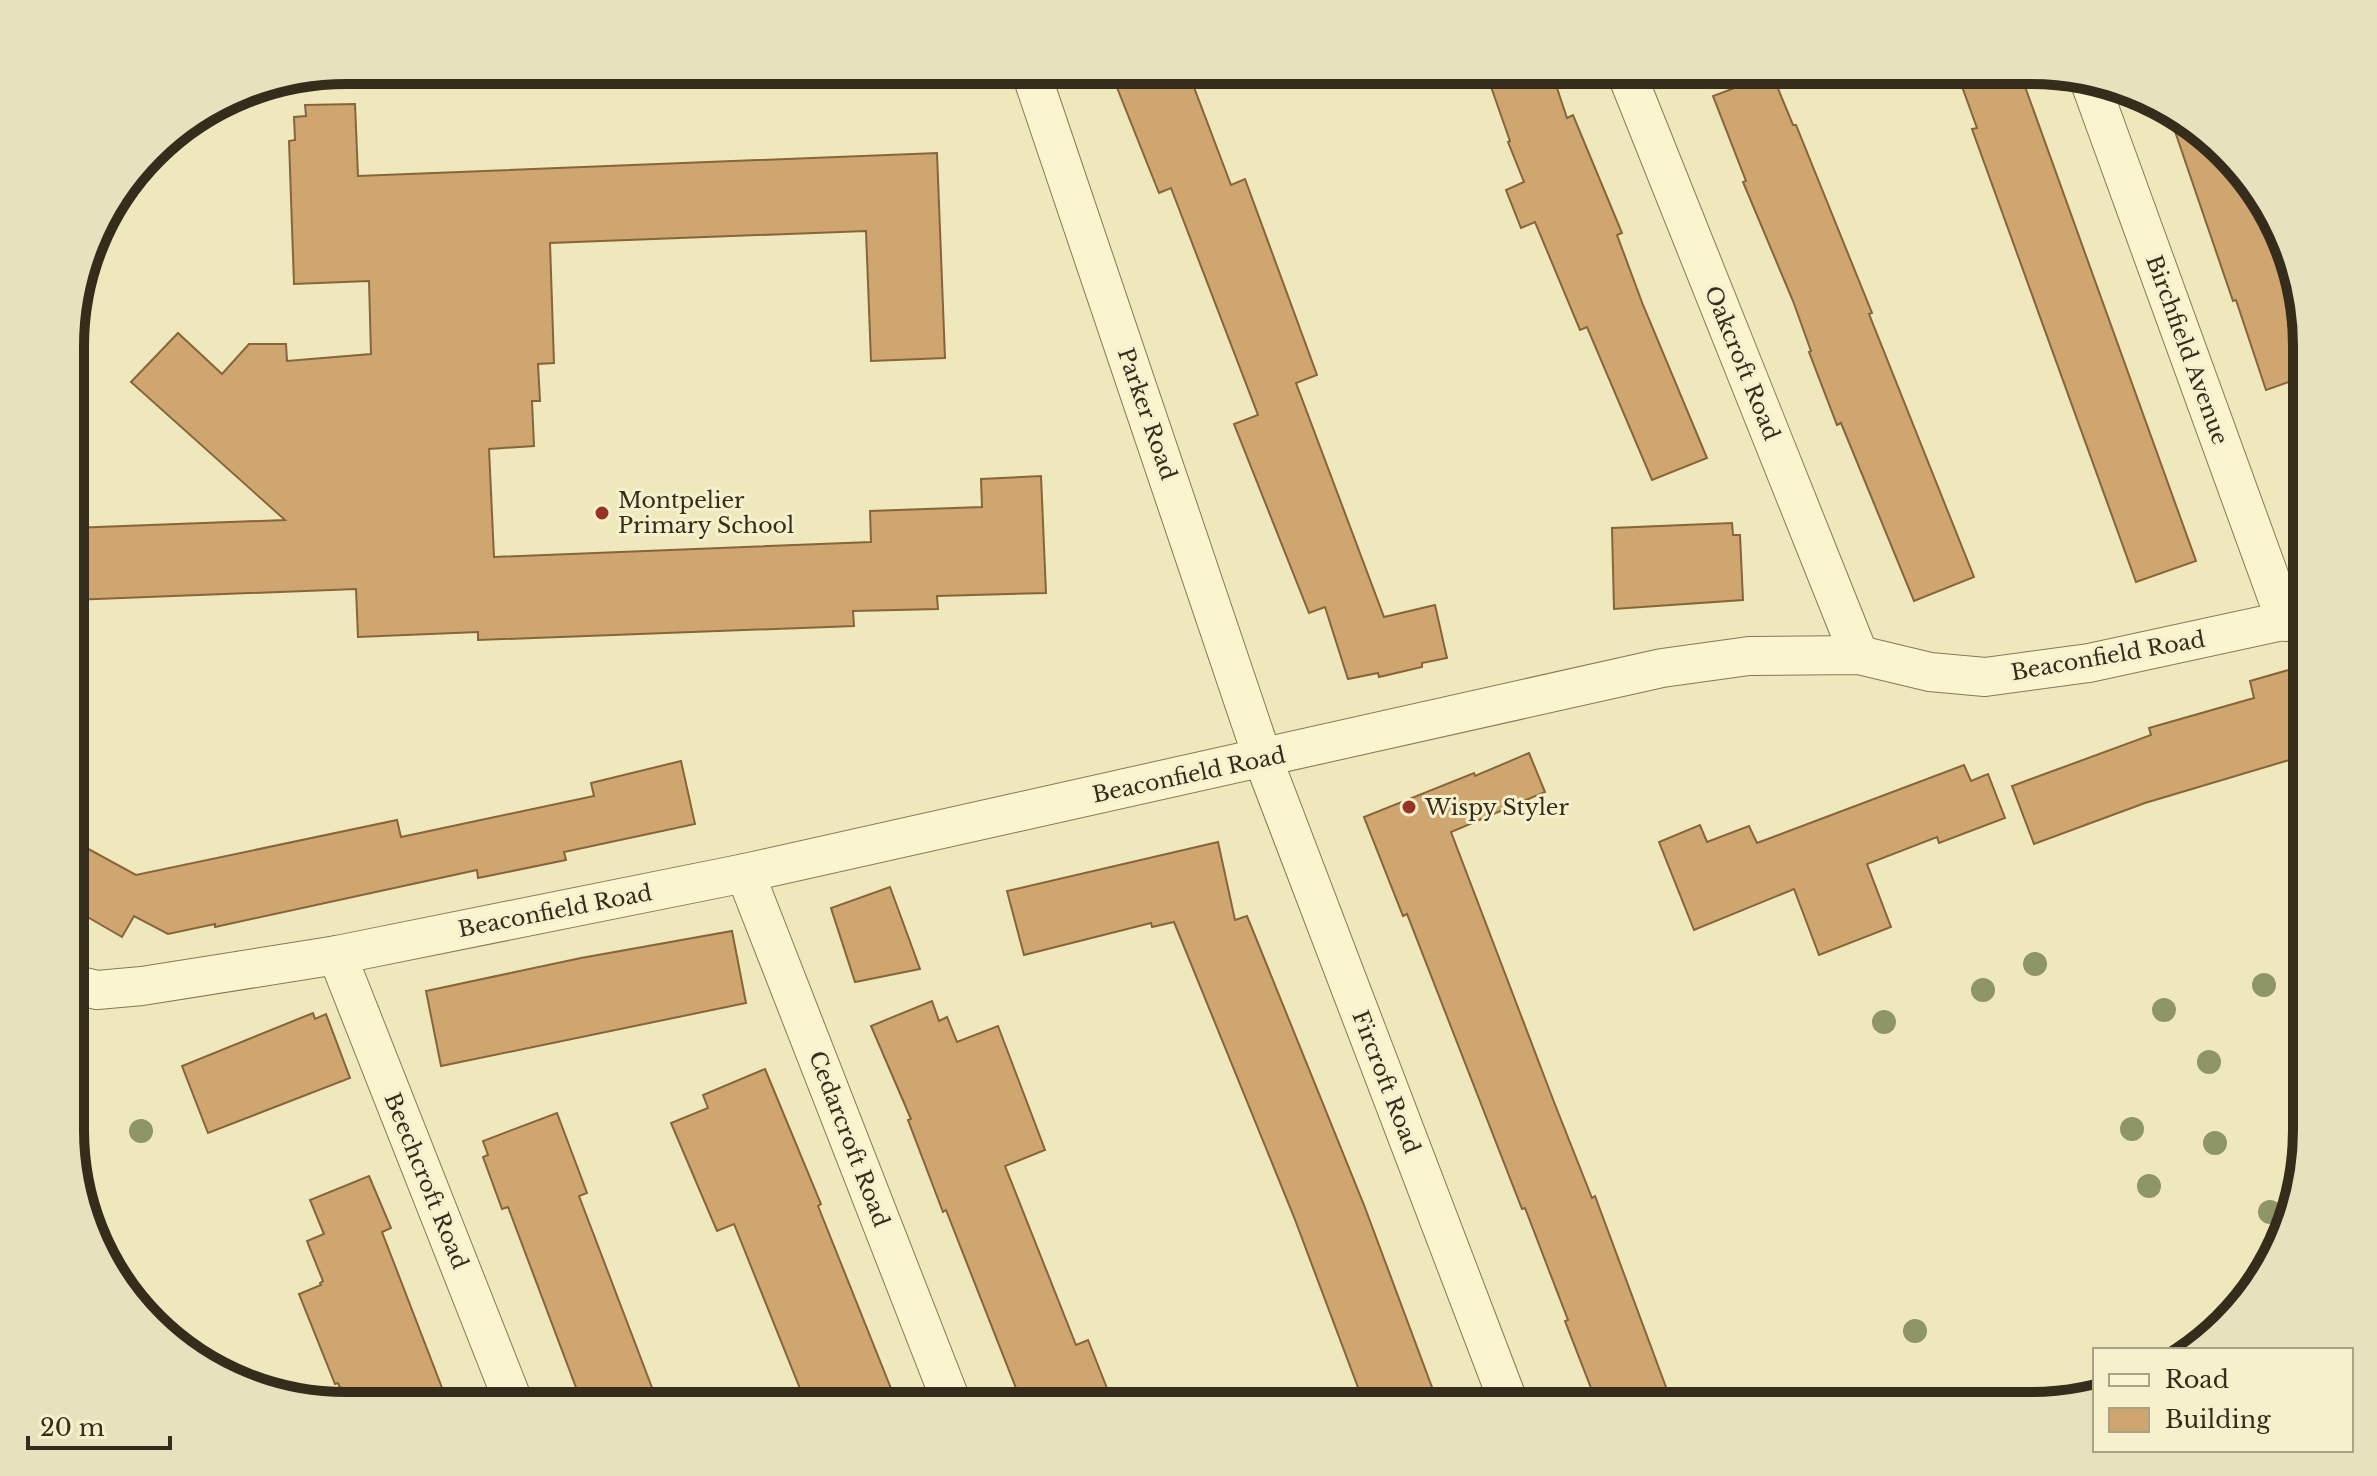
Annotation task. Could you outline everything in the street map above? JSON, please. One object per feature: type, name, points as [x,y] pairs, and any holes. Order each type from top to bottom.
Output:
[{"type":"street","name":"Oakcroft Road","points":[[1631,84],[1859,655]]},
{"type":"street","name":"Parker Road","points":[[1035,85],[1263,759]]},
{"type":"street","name":"Birchfield Avenue","points":[[2094,92],[2292,609]]},
{"type":"street","name":"Beaconfield Road","points":[[84,987],[97,990],[142,986],[337,955],[745,873],[1662,668],[1749,656],[1859,655],[1930,672],[1985,677],[2089,663],[2292,620]]},
{"type":"street","name":"Fircroft Road","points":[[1263,759],[1504,1391]]},
{"type":"street","name":"Cedarcroft Road","points":[[745,873],[947,1392]]},
{"type":"street","name":"Beechcroft Road","points":[[337,955],[509,1392]]},
{"type":"building","points":[[1193,84],[1231,185],[1245,179],[1317,375],[1296,383],[1384,617],[1435,605],[1447,658],[1379,677],[1378,673],[1348,679],[1325,607],[1309,613],[1234,424],[1258,415],[1171,188],[1159,193],[1116,85]]},
{"type":"building","points":[[1490,84],[1556,84],[1567,118],[1573,115],[1622,233],[1617,235],[1643,305],[1707,458],[1652,480],[1587,327],[1580,330],[1535,222],[1521,228],[1506,190],[1524,182]]},
{"type":"building","points":[[1745,84],[1776,84],[1793,125],[1796,125],[1872,313],[1869,314],[1974,577],[1914,601],[1841,423],[1837,425],[1793,301],[1743,182],[1746,181],[1713,96]]},
{"type":"building","points":[[1961,84],[2024,84],[2196,561],[2136,582],[1972,129],[1977,128]]},
{"type":"building","points":[[355,104],[358,176],[937,153],[945,358],[871,361],[866,231],[550,243],[554,363],[538,364],[540,401],[532,401],[534,446],[489,449],[494,557],[871,542],[870,511],[982,507],[981,479],[1041,476],[1046,593],[937,596],[938,609],[853,611],[854,626],[478,640],[478,632],[358,637],[356,589],[84,600],[84,528],[285,520],[131,382],[178,333],[222,374],[249,344],[286,344],[287,361],[371,354],[369,281],[294,284],[289,141],[295,140],[294,117],[306,116],[305,105]]},
{"type":"building","points":[[2173,126],[2204,149],[2228,173],[2249,200],[2266,230],[2288,295],[2292,328],[2292,381],[2266,390],[2236,300],[2233,301]]},
{"type":"building","points":[[1732,523],[1733,535],[1740,535],[1743,600],[1614,609],[1612,528]]},
{"type":"building","points":[[2292,669],[2292,759],[2145,803],[2034,844],[2012,786],[2151,735],[2149,728],[2254,698],[2250,681]]},
{"type":"building","points":[[1529,753],[1545,792],[1451,832],[1592,1198],[1595,1196],[1668,1391],[1592,1391],[1525,1208],[1522,1209],[1407,914],[1403,916],[1364,817],[1474,773],[1475,776]]},
{"type":"building","points":[[681,761],[695,824],[564,852],[566,860],[478,878],[477,870],[215,927],[215,924],[168,934],[134,916],[122,937],[84,915],[84,847],[136,875],[397,820],[401,837],[594,796],[591,783]]},
{"type":"building","points":[[1964,765],[1971,781],[1988,774],[2005,818],[1939,843],[1937,837],[1867,864],[1891,927],[1819,955],[1794,889],[1694,930],[1659,842],[1700,825],[1707,842],[1749,826],[1757,843]]},
{"type":"building","points":[[1218,842],[1235,920],[1247,916],[1364,1205],[1434,1391],[1360,1391],[1294,1217],[1174,922],[1152,927],[1151,923],[1024,955],[1007,891]]},
{"type":"building","points":[[890,887],[920,969],[855,982],[831,908]]},
{"type":"building","points":[[732,931],[746,1003],[441,1066],[426,991],[581,958]]},
{"type":"building","points":[[932,1001],[939,1021],[947,1017],[957,1042],[998,1026],[1045,1150],[1005,1166],[1076,1345],[1088,1340],[1108,1392],[1017,1392],[946,1210],[943,1212],[908,1120],[911,1119],[871,1026]]},
{"type":"building","points":[[313,1013],[315,1019],[326,1014],[350,1078],[208,1133],[182,1066]]},
{"type":"building","points":[[765,1069],[821,1204],[818,1206],[892,1392],[801,1392],[734,1224],[717,1231],[671,1123],[708,1108],[703,1095]]},
{"type":"building","points":[[557,1113],[587,1193],[579,1196],[654,1392],[578,1392],[508,1207],[502,1209],[483,1157],[488,1155],[483,1141]]},
{"type":"building","points":[[369,1176],[391,1228],[382,1232],[444,1392],[342,1392],[338,1383],[335,1384],[299,1294],[321,1285],[323,1281],[307,1241],[324,1234],[310,1200]]},
{"type":"place","name":"Montpelier Primary School","points":[[602,513]]},
{"type":"place","name":"Wispy Styler","points":[[1409,807]]}]
